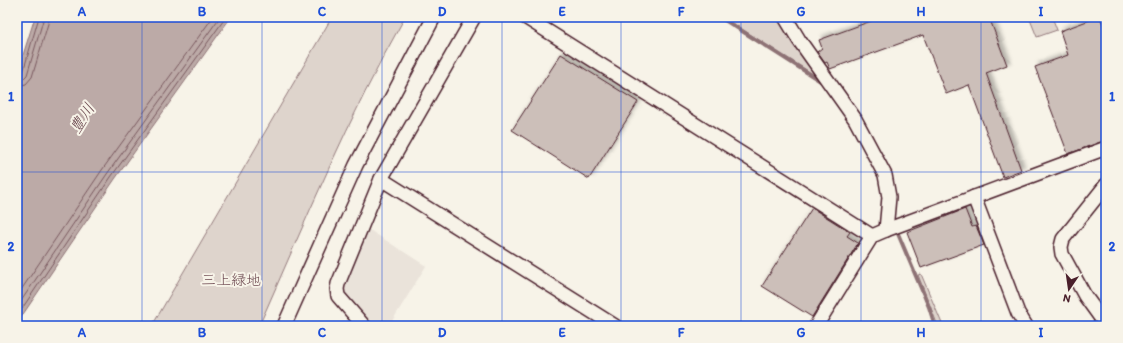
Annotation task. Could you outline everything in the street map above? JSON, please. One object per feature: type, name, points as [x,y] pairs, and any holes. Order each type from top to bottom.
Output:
[{"type":"street","points":[[284,326],[356,165],[434,17]]},
{"type":"street","points":[[364,326],[338,296],[337,289],[381,179],[474,17]]},
{"type":"street","points":[[525,17],[872,236]]},
{"type":"street","points":[[785,17],[799,40],[855,118],[885,175],[890,197],[886,230]]},
{"type":"street","points":[[816,326],[872,236],[1106,148]]},
{"type":"street","points":[[381,179],[615,326]]},
{"type":"street","points":[[1106,185],[1063,240],[1061,247],[1062,254],[1085,296],[1106,325]]},
{"type":"street","points":[[974,197],[1018,313],[1026,326]]},
{"type":"shaded area","points":[[368,229],[426,266],[389,326],[371,326],[344,295],[345,286]]},
{"type":"green space","name":"三上緑地","points":[[332,17],[405,17],[346,131],[259,326],[152,326]]},
{"type":"green space","points":[[739,17],[780,17],[824,81],[734,24]]},
{"type":"green space","points":[[1029,17],[1052,17],[1057,30],[1037,37]]},
{"type":"green space","points":[[921,274],[943,326],[938,326],[918,275]]},
{"type":"water","name":"豊川","points":[[35,17],[231,17],[115,179],[17,323],[17,74]]},
{"type":"building","points":[[882,17],[989,17],[1007,65],[986,73],[1021,170],[1003,177],[969,85],[946,94],[923,35],[830,69],[827,62],[825,63],[817,52],[822,48],[819,40]]},
{"type":"building","points":[[1100,17],[1106,32],[1106,140],[1068,154],[1035,67],[1068,55],[1060,31]]},
{"type":"building","points":[[561,54],[638,102],[589,179],[512,130]]},
{"type":"building","points":[[812,208],[850,232],[847,236],[858,243],[812,317],[762,286]]},
{"type":"building","points":[[965,209],[972,227],[976,226],[984,245],[921,268],[907,232]]},
{"type":"waterway","points":[[720,17],[822,82]]},
{"type":"waterway","points":[[896,229],[929,307],[935,326]]}]
